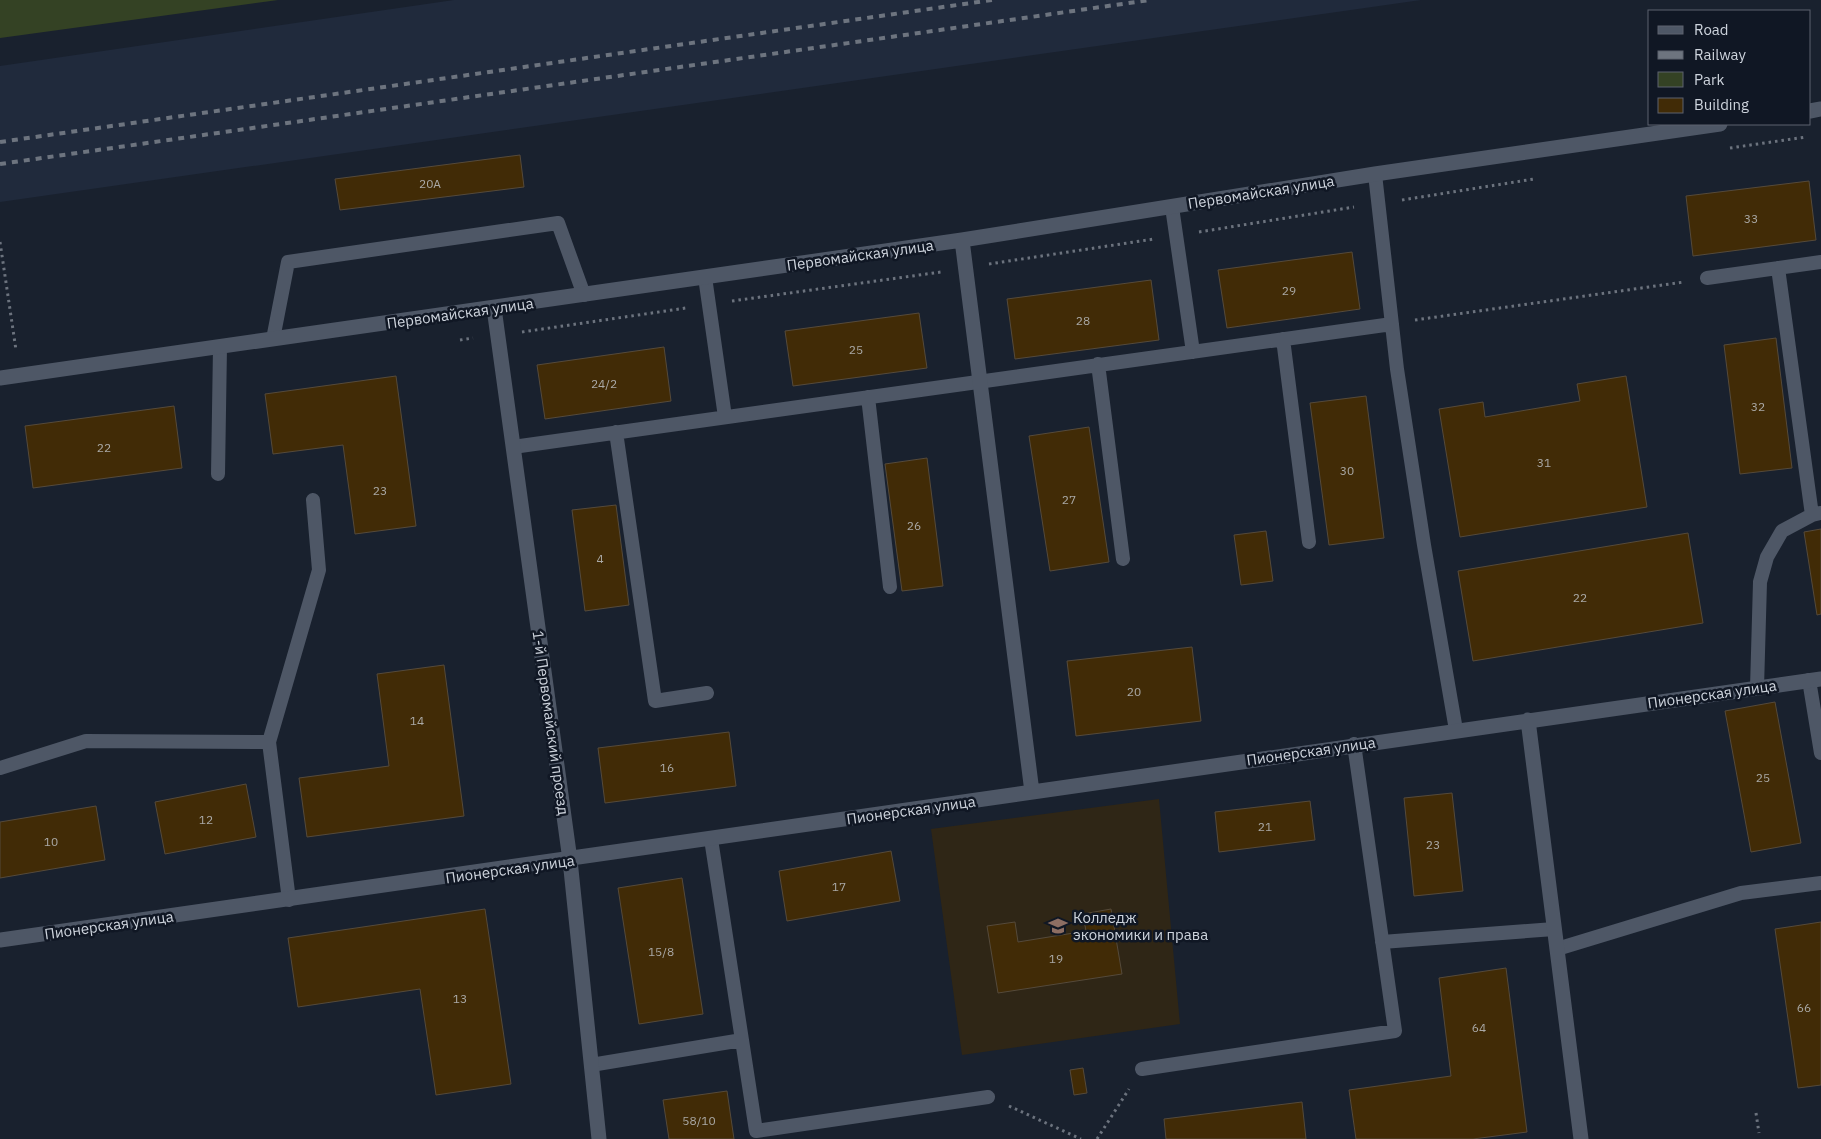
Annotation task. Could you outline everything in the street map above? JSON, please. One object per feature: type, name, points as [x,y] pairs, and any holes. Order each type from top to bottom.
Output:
[{"type":"street","name":"Первомайская улица","points":[[0,378],[962,240],[1375,174],[1713,125]]},
{"type":"street","points":[[962,240],[1032,792]]},
{"type":"street","name":"1-й Первомайский проезд","points":[[494,308],[570,860],[599,1139]]},
{"type":"street","name":"Пионерская улица","points":[[0,940],[570,860],[1354,744],[1815,680]]},
{"type":"street","points":[[1528,720],[1581,1139]]},
{"type":"lane","points":[[1375,174],[1397,369],[1424,545],[1456,730]]},
{"type":"lane","points":[[1172,207],[1193,352]]},
{"type":"lane","points":[[273,339],[288,262],[520,228],[558,223],[584,295]]},
{"type":"lane","points":[[1707,278],[1821,262]]},
{"type":"lane","points":[[1757,688],[1760,582],[1767,557],[1782,532],[1816,514],[1778,268]]},
{"type":"lane","points":[[705,277],[725,417]]},
{"type":"lane","points":[[513,447],[1392,324]]},
{"type":"lane","points":[[1283,339],[1309,542]]},
{"type":"lane","points":[[218,474],[220,346]]},
{"type":"lane","points":[[1098,364],[1123,559]]},
{"type":"lane","points":[[868,397],[890,587]]},
{"type":"lane","points":[[616,432],[655,701],[707,693]]},
{"type":"lane","points":[[289,900],[269,742],[319,570],[313,500]]},
{"type":"lane","points":[[1815,680],[1821,753]]},
{"type":"lane","points":[[0,768],[86,741],[269,742]]},
{"type":"lane","points":[[1142,1069],[1395,1031],[1354,744]]},
{"type":"lane","points":[[711,839],[756,1131],[988,1097]]},
{"type":"lane","points":[[1556,949],[1741,893],[1821,883]]},
{"type":"lane","points":[[1382,942],[1554,929]]},
{"type":"lane","points":[[591,1065],[742,1040]]},
{"type":"path","points":[[0,242],[20,375]]},
{"type":"path","points":[[1392,324],[1707,278]]},
{"type":"path","points":[[1097,1139],[1142,1069]]},
{"type":"path","points":[[988,1097],[1082,1139]]},
{"type":"path","points":[[1756,1113],[1760,1133]]},
{"type":"shaded area","points":[[454,0],[1421,0],[0,202],[0,66]]},
{"type":"shaded area","name":"Колледж экономики и права","points":[[1159,799],[1180,1024],[962,1055],[931,829]]},
{"type":"green space","points":[[0,0],[278,0],[0,38]]},
{"type":"building","points":[[520,155],[524,187],[340,210],[335,179]]},
{"type":"building","points":[[1809,181],[1816,240],[1693,256],[1686,196]]},
{"type":"building","points":[[1352,252],[1360,309],[1227,328],[1218,270]]},
{"type":"building","points":[[1151,280],[1159,340],[1015,359],[1007,299]]},
{"type":"building","points":[[919,313],[927,368],[793,386],[785,331]]},
{"type":"building","points":[[1776,338],[1792,468],[1740,474],[1724,345]]},
{"type":"building","points":[[664,347],[671,401],[545,419],[537,365]]},
{"type":"building","points":[[396,376],[416,526],[355,534],[343,445],[273,454],[265,394]]},
{"type":"building","points":[[1626,376],[1647,507],[1460,537],[1439,409],[1483,402],[1485,417],[1580,401],[1577,384]]},
{"type":"building","points":[[1366,396],[1384,538],[1329,545],[1310,403]]},
{"type":"building","points":[[174,406],[182,468],[33,488],[25,426]]},
{"type":"building","points":[[1089,427],[1109,562],[1050,571],[1029,436]]},
{"type":"building","points":[[927,458],[943,586],[902,591],[885,464]]},
{"type":"building","points":[[616,505],[629,605],[585,611],[572,510]]},
{"type":"building","points":[[1821,529],[1821,614],[1817,615],[1804,532]]},
{"type":"building","points":[[1266,531],[1273,581],[1241,585],[1234,535]]},
{"type":"building","points":[[1688,533],[1703,623],[1473,661],[1458,571]]},
{"type":"building","points":[[1192,647],[1201,721],[1076,736],[1067,661]]},
{"type":"building","points":[[444,665],[464,816],[307,837],[299,778],[389,766],[377,674]]},
{"type":"building","points":[[1775,702],[1801,843],[1751,852],[1725,711]]},
{"type":"building","points":[[729,732],[736,786],[605,803],[598,748]]},
{"type":"building","points":[[246,784],[256,837],[165,854],[155,802]]},
{"type":"building","points":[[1452,793],[1463,891],[1414,896],[1404,798]]},
{"type":"building","points":[[1310,801],[1315,840],[1219,852],[1215,812]]},
{"type":"building","points":[[96,806],[105,860],[0,878],[0,822]]},
{"type":"building","points":[[891,851],[900,901],[787,921],[779,871]]},
{"type":"building","points":[[682,878],[703,1014],[639,1024],[618,888]]},
{"type":"building","points":[[485,909],[511,1084],[436,1095],[420,989],[298,1007],[288,938]]},
{"type":"building","points":[[1111,909],[1122,974],[998,993],[987,926],[1015,922],[1018,942],[1086,931],[1083,914]]},
{"type":"building","points":[[1821,922],[1821,1085],[1798,1088],[1775,929]]},
{"type":"building","points":[[1506,968],[1527,1132],[1473,1139],[1356,1139],[1349,1090],[1451,1076],[1439,978]]},
{"type":"building","points":[[1083,1068],[1087,1093],[1074,1095],[1070,1070]]},
{"type":"building","points":[[727,1091],[734,1139],[669,1139],[663,1100]]},
{"type":"building","points":[[1302,1102],[1306,1139],[1166,1139],[1164,1119]]},
{"type":"railway","points":[[0,142],[992,0]]},
{"type":"railway","points":[[0,164],[1150,0]]},
{"type":"place","name":"Колледж экономики и права","points":[[1058,926]]}]
